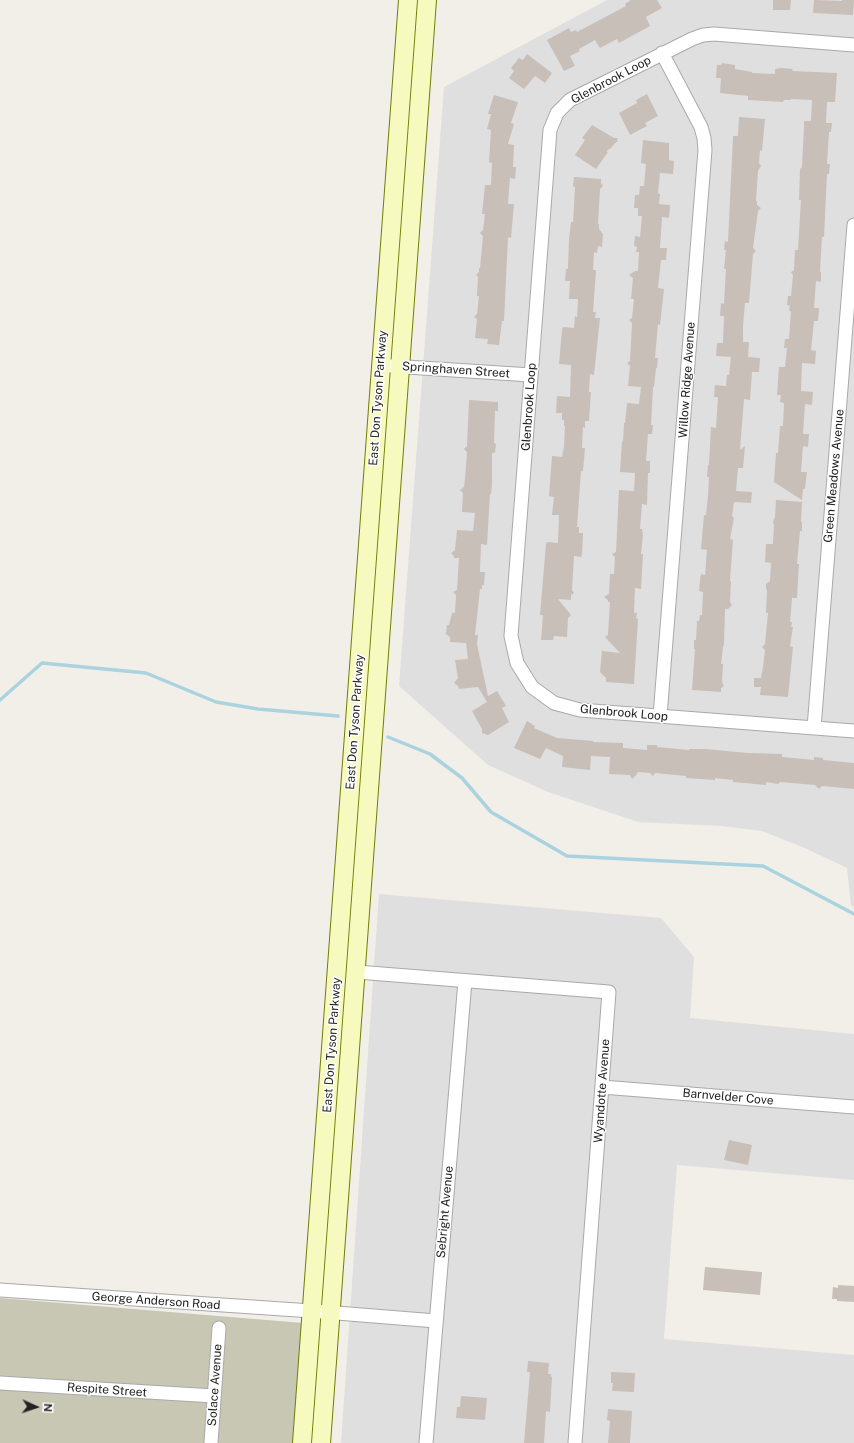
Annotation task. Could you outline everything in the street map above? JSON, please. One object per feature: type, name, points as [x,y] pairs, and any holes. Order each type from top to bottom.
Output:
[{"type":"main road","name":"East Don Tyson Parkway","points":[[302,1443],[408,0]]},
{"type":"main road","name":"East Don Tyson Parkway","points":[[321,1443],[332,1313],[427,0]]},
{"type":"street","name":"Glenbrook Loop","points":[[854,45],[714,34],[703,35],[692,39],[570,100],[557,112],[550,130],[511,636],[518,663],[532,686],[554,703],[580,710],[854,731]]},
{"type":"street","name":"Willow Ridge Avenue","points":[[660,716],[705,150],[701,127],[662,54]]},
{"type":"street","name":"Green Meadows Avenue","points":[[814,728],[854,225]]},
{"type":"street","name":"Springhaven Street","points":[[381,365],[531,376]]},
{"type":"street","name":"Wyandotte Avenue","points":[[357,972],[609,992],[575,1443]]},
{"type":"street","name":"Sebright Avenue","points":[[426,1443],[465,981]]},
{"type":"street","name":"Barnvelder Cove","points":[[602,1087],[854,1107]]},
{"type":"street","name":"George Anderson Road","points":[[0,1290],[436,1321]]},
{"type":"street","name":"Solace Avenue","points":[[211,1443],[219,1328]]},
{"type":"street","name":"Respite Street","points":[[0,1383],[214,1396]]},
{"type":"shaded area","points":[[607,0],[854,0],[854,907],[851,905],[847,868],[805,848],[762,831],[722,826],[638,822],[548,792],[488,765],[399,686],[444,87]]},
{"type":"shaded area","points":[[379,894],[661,918],[694,957],[690,1018],[854,1034],[854,1180],[677,1165],[664,1339],[854,1355],[854,1443],[341,1443]]},
{"type":"shaded area","points":[[0,1298],[303,1323],[293,1443],[0,1443]]},
{"type":"building","points":[[631,0],[657,0],[662,8],[646,17],[650,26],[619,43],[617,39],[600,48],[595,40],[579,49],[580,51],[570,56],[575,66],[564,71],[547,40],[569,28],[571,32],[576,30],[577,32],[626,6],[625,4]]},
{"type":"building","points":[[773,0],[791,0],[790,10],[773,10]]},
{"type":"building","points":[[814,0],[854,0],[853,15],[813,13]]},
{"type":"building","points":[[527,54],[552,73],[545,83],[535,76],[524,89],[509,78],[514,71],[511,68],[519,58],[523,60]]},
{"type":"building","points":[[722,63],[735,65],[735,69],[752,73],[775,74],[775,69],[781,68],[793,69],[792,71],[837,73],[835,102],[827,102],[826,123],[832,123],[831,132],[829,132],[827,164],[830,164],[829,174],[827,174],[824,237],[822,237],[820,272],[821,282],[816,281],[814,308],[819,308],[818,321],[814,321],[811,350],[816,351],[815,364],[802,363],[801,391],[813,392],[812,405],[805,404],[803,434],[809,434],[808,447],[803,446],[801,472],[807,472],[802,500],[774,482],[780,426],[783,426],[784,403],[780,402],[781,395],[777,395],[779,367],[785,367],[787,348],[784,348],[785,339],[789,339],[791,311],[789,311],[790,306],[787,305],[788,296],[791,296],[793,275],[791,272],[794,270],[795,250],[798,250],[801,200],[799,200],[800,169],[802,167],[804,121],[811,121],[812,100],[791,99],[784,100],[783,102],[748,100],[748,96],[720,93],[721,78],[716,78],[717,65],[721,65]]},
{"type":"building","points":[[647,94],[658,116],[645,123],[647,126],[630,135],[619,113],[637,103],[636,100]]},
{"type":"building","points":[[494,95],[518,102],[511,123],[514,124],[508,144],[514,145],[513,167],[516,167],[515,179],[510,178],[508,204],[514,204],[511,238],[508,237],[504,321],[502,321],[499,345],[487,344],[488,339],[475,338],[477,319],[474,317],[477,314],[479,296],[477,296],[478,277],[476,275],[480,268],[483,236],[480,233],[483,230],[485,214],[482,214],[485,185],[491,185],[492,163],[489,162],[491,130],[487,129],[491,114],[488,114]]},
{"type":"building","points":[[739,117],[765,119],[762,151],[760,150],[759,163],[761,166],[758,171],[756,201],[757,205],[761,208],[758,211],[753,248],[756,251],[753,254],[749,303],[745,303],[743,326],[743,342],[749,342],[748,357],[760,358],[759,372],[752,372],[750,400],[744,399],[740,450],[745,446],[743,468],[738,468],[736,491],[752,492],[751,503],[734,502],[732,516],[734,518],[730,539],[733,540],[730,581],[730,602],[732,605],[728,609],[725,609],[724,645],[721,664],[723,664],[722,682],[724,686],[721,688],[721,692],[692,690],[695,649],[694,640],[696,640],[697,621],[699,621],[700,615],[702,615],[703,592],[699,591],[700,580],[701,574],[705,575],[707,550],[701,549],[704,515],[706,515],[708,496],[709,477],[707,477],[711,427],[716,428],[718,397],[714,397],[715,385],[726,386],[731,357],[716,356],[717,343],[723,343],[724,316],[720,316],[721,303],[724,304],[726,269],[724,269],[726,250],[724,250],[725,241],[728,242],[733,136],[738,136]]},
{"type":"building","points":[[592,125],[614,138],[618,138],[618,141],[606,151],[608,152],[596,169],[575,155],[585,140],[582,138]]},
{"type":"building","points":[[643,140],[669,143],[669,160],[674,161],[673,174],[660,173],[658,194],[660,194],[659,204],[670,205],[669,218],[662,217],[660,248],[667,248],[666,260],[661,260],[658,288],[664,289],[660,325],[658,324],[655,358],[658,358],[653,387],[651,425],[653,425],[652,434],[648,434],[646,461],[650,461],[650,473],[648,473],[647,505],[642,504],[640,529],[642,529],[643,535],[641,554],[643,554],[641,589],[635,588],[634,613],[637,613],[636,618],[638,619],[634,684],[606,682],[606,678],[600,672],[602,651],[620,653],[605,637],[608,635],[610,602],[608,602],[608,600],[604,597],[609,594],[610,574],[614,574],[615,557],[612,554],[616,552],[619,490],[634,491],[635,473],[620,472],[627,403],[639,404],[641,387],[628,386],[630,366],[627,363],[630,361],[632,323],[629,320],[632,318],[634,299],[631,299],[633,278],[629,275],[635,271],[638,271],[639,252],[636,252],[637,247],[634,246],[635,236],[640,237],[642,216],[638,216],[638,208],[634,208],[635,195],[639,195],[640,186],[644,186],[646,164],[641,163]]},
{"type":"building","points":[[574,177],[601,179],[603,186],[600,189],[598,224],[599,229],[603,234],[602,247],[598,246],[597,253],[594,252],[593,270],[596,270],[593,312],[596,312],[595,318],[600,318],[594,375],[590,374],[589,392],[591,392],[589,421],[585,421],[585,428],[583,427],[582,448],[585,448],[583,471],[581,471],[577,527],[579,527],[579,533],[583,533],[582,555],[581,557],[574,556],[572,590],[574,593],[571,595],[571,600],[558,599],[571,615],[568,618],[567,637],[554,636],[553,640],[541,640],[543,615],[540,615],[546,544],[547,542],[558,543],[559,515],[552,515],[554,497],[549,496],[552,456],[562,457],[564,447],[565,426],[564,420],[562,420],[562,413],[556,413],[557,396],[570,397],[571,365],[559,364],[562,330],[563,327],[574,328],[575,316],[577,317],[578,299],[569,299],[570,281],[565,281],[566,269],[568,269],[571,222],[573,222],[575,187],[573,186]]},
{"type":"building","points":[[469,400],[498,402],[498,411],[495,411],[494,443],[496,444],[495,453],[492,453],[492,485],[490,494],[487,545],[481,544],[480,572],[485,572],[484,585],[482,585],[482,589],[480,589],[475,635],[478,635],[477,644],[488,696],[497,691],[506,706],[502,708],[509,722],[488,735],[482,733],[482,729],[472,711],[487,702],[478,687],[459,689],[454,683],[458,678],[455,660],[468,659],[466,643],[450,642],[450,637],[446,634],[447,625],[449,625],[452,613],[455,613],[456,595],[453,592],[457,590],[459,558],[454,558],[451,553],[455,550],[457,530],[473,531],[475,513],[462,512],[463,493],[460,490],[464,487],[465,479],[467,452],[464,449],[467,446]]},
{"type":"building","points":[[776,500],[802,502],[802,531],[800,531],[797,564],[799,564],[797,598],[792,598],[790,622],[792,622],[791,627],[793,627],[790,646],[793,647],[788,697],[760,695],[761,687],[754,687],[754,678],[761,678],[765,650],[762,647],[765,644],[768,613],[766,613],[766,584],[770,581],[771,563],[765,562],[766,544],[773,544],[773,522],[775,517]]},
{"type":"building","points":[[527,721],[535,726],[534,728],[557,738],[593,742],[623,743],[623,748],[647,750],[647,745],[657,745],[657,747],[689,750],[705,749],[748,753],[782,754],[782,757],[814,760],[814,757],[823,758],[823,760],[854,763],[854,789],[822,786],[819,789],[815,785],[780,782],[778,784],[766,782],[766,785],[733,782],[733,780],[715,778],[715,780],[686,778],[686,776],[655,773],[653,776],[650,773],[638,772],[632,779],[630,775],[609,774],[610,757],[591,756],[590,770],[562,767],[563,756],[546,748],[540,759],[514,748]]},
{"type":"building","points":[[729,1140],[752,1145],[748,1165],[724,1160]]},
{"type":"building","points":[[705,1267],[762,1272],[760,1295],[703,1290]]},
{"type":"building","points":[[838,1285],[854,1286],[854,1302],[837,1301],[837,1299],[832,1299],[833,1287],[838,1288]]},
{"type":"building","points":[[528,1361],[549,1363],[548,1374],[551,1374],[552,1377],[550,1412],[546,1411],[544,1443],[524,1443],[530,1372],[527,1372]]},
{"type":"building","points":[[611,1372],[635,1373],[634,1392],[612,1391],[613,1383],[611,1383]]},
{"type":"building","points":[[461,1396],[487,1398],[485,1420],[456,1418],[457,1407],[460,1407]]},
{"type":"building","points":[[608,1409],[632,1411],[630,1443],[608,1443],[610,1421],[607,1420]]},
{"type":"waterway","points":[[0,700],[42,663],[146,673],[216,702],[258,709],[338,716]]},
{"type":"waterway","points":[[388,737],[430,754],[462,778],[491,812],[567,856],[763,866],[854,914]]}]
